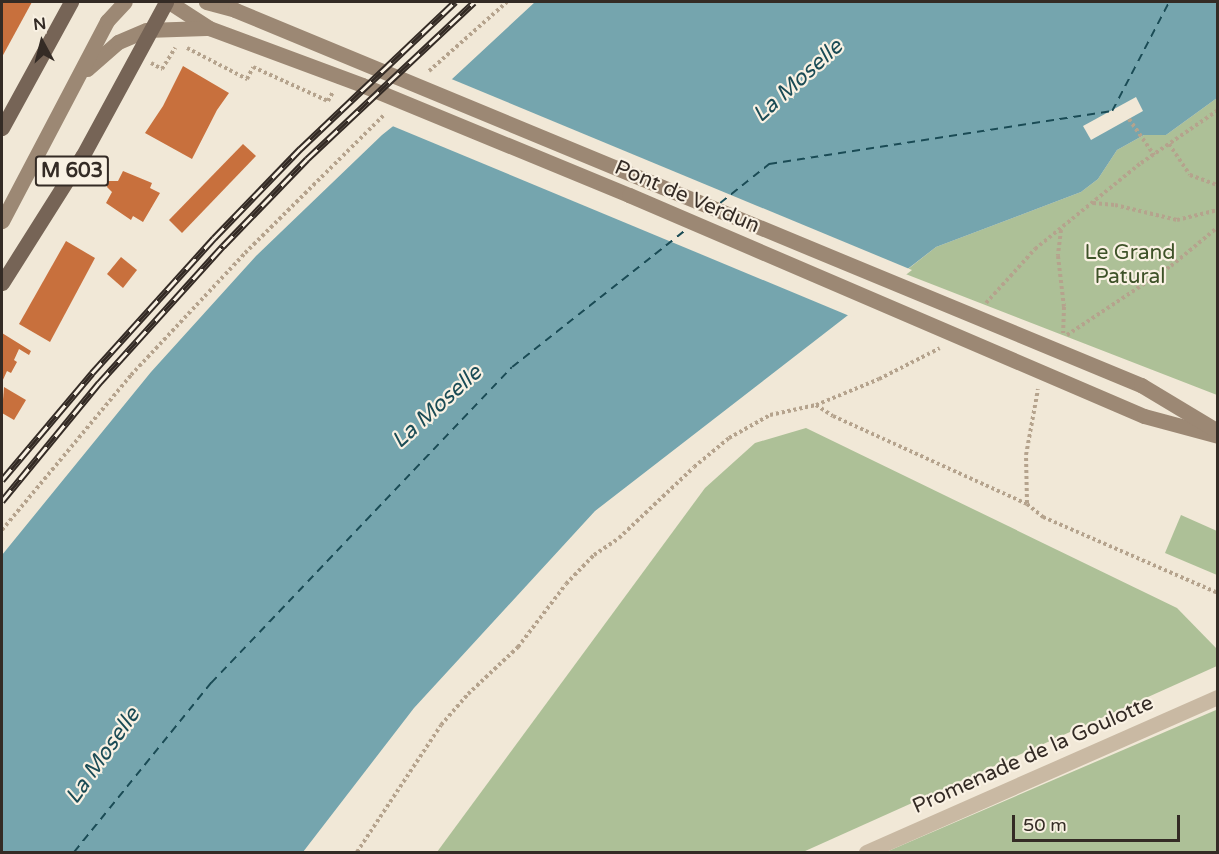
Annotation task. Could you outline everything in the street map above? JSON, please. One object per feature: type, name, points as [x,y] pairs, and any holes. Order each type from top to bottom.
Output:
[{"type":"main road","points":[[2,128],[71,2]]},
{"type":"main road","points":[[2,221],[107,21],[125,2]]},
{"type":"main road","name":"Pont de Verdun","points":[[167,2],[209,28],[362,84],[607,186],[1144,416],[1218,436]]},
{"type":"main road","name":"M 603","points":[[2,283],[83,154],[167,2]]},
{"type":"main road","name":"Pont de Verdun","points":[[206,2],[231,6],[1141,385],[1218,431]]},
{"type":"main road","name":"Pont de Verdun","points":[[78,78],[106,51],[139,33],[158,28],[209,28]]},
{"type":"street","name":"Promenade de la Goulotte","points":[[866,852],[1218,697]]},
{"type":"path","points":[[426,74],[507,2]]},
{"type":"path","points":[[137,56],[162,69],[178,43],[247,79],[253,67],[328,101],[331,94]]},
{"type":"path","points":[[2,530],[131,375],[245,253],[392,106]]},
{"type":"path","points":[[979,310],[1035,249],[1154,154],[1218,110]]},
{"type":"path","points":[[1129,119],[1140,139],[1154,154]]},
{"type":"path","points":[[1169,144],[1190,175],[1218,185]]},
{"type":"path","points":[[1092,203],[1115,205],[1177,220],[1218,210]]},
{"type":"path","points":[[1062,339],[1171,266],[1218,227]]},
{"type":"path","points":[[357,852],[441,725],[468,694],[518,647],[566,584],[594,555],[619,538],[729,438],[770,415],[816,405],[879,379],[943,346]]},
{"type":"path","points":[[816,405],[833,416],[1027,504],[1043,518],[1218,593]]},
{"type":"green space","name":"Le Grand Patural","points":[[1217,98],[1217,395],[903,273],[936,247],[1081,192],[1098,179],[1117,150],[1144,135],[1166,135]]},
{"type":"green space","points":[[806,428],[1177,608],[1217,649],[1217,666],[803,852],[437,852],[705,488],[755,443]]},
{"type":"green space","points":[[1181,515],[1217,531],[1217,575],[1165,553]]},
{"type":"green space","points":[[1216,710],[1217,852],[886,852]]},
{"type":"water","name":"La Moselle","points":[[535,2],[1217,2],[1217,98],[1166,135],[1144,135],[1117,150],[1098,179],[1081,192],[936,247],[595,511],[414,708],[303,852],[2,852],[2,555],[151,372],[256,256],[382,135],[451,80]]},
{"type":"pier","points":[[449,78],[912,270],[852,317],[390,125]]},
{"type":"pier","points":[[1136,97],[1143,111],[1091,140],[1083,126]]},
{"type":"building","points":[[2,2],[32,2],[2,57]]},
{"type":"building","points":[[183,66],[229,93],[217,110],[192,159],[145,133],[163,106]]},
{"type":"building","points":[[243,144],[256,156],[182,233],[169,220]]},
{"type":"building","points":[[123,171],[152,183],[150,188],[160,193],[143,222],[133,216],[131,220],[106,203],[112,192],[107,187],[108,181],[118,181]]},
{"type":"building","points":[[66,241],[95,258],[50,342],[19,324]]},
{"type":"building","points":[[121,257],[137,270],[123,288],[107,274]]},
{"type":"building","points":[[2,333],[31,351],[29,355],[19,349],[14,360],[17,362],[11,373],[7,371],[2,382]]},
{"type":"building","points":[[4,387],[26,400],[14,420],[2,413]]},
{"type":"ferry route","points":[[720,203],[769,164],[1112,111],[1169,2]]},
{"type":"ferry route","points":[[74,852],[211,683],[512,367],[688,228]]},
{"type":"railway","points":[[2,480],[92,373],[214,238],[300,149],[455,2]]},
{"type":"railway","points":[[2,501],[99,383],[223,246],[307,159],[474,2]]}]
